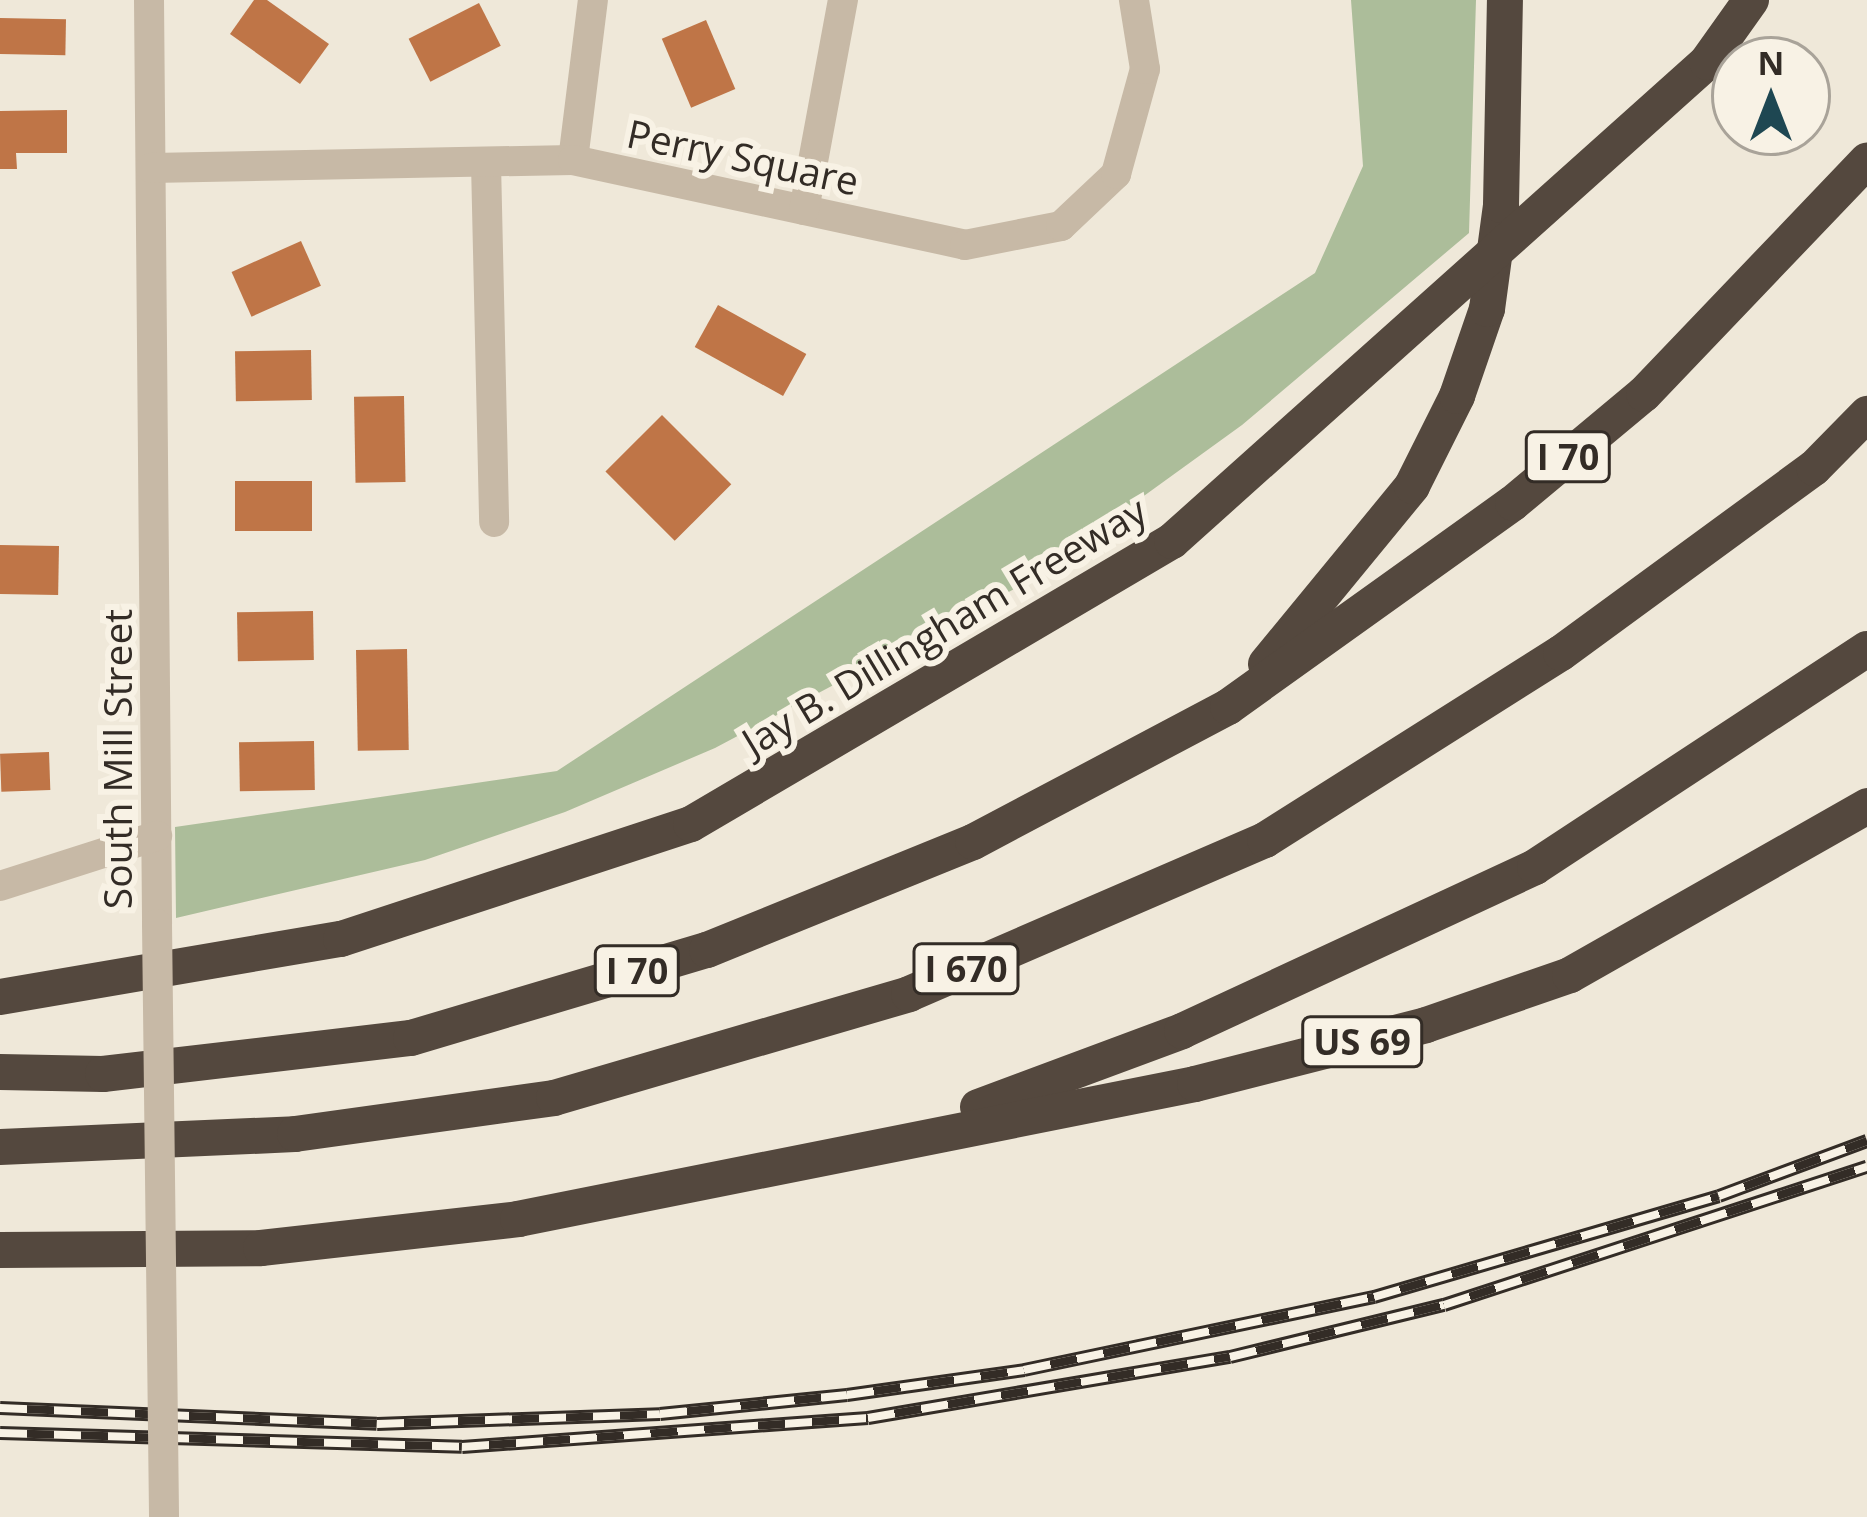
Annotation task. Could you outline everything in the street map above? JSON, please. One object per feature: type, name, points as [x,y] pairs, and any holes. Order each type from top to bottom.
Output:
[{"type":"highway","points":[[1228,707],[1412,486],[1457,396],[1486,309],[1502,205],[1505,0]]},
{"type":"highway","name":"Jay B. Dillingham Freeway","points":[[0,997],[341,938],[691,824],[1172,541],[1707,62],[1751,0]]},
{"type":"highway","name":"I 70","points":[[0,1072],[104,1074],[411,1038],[707,950],[951,851],[1228,707],[1514,503],[1644,394],[1867,161]]},
{"type":"highway","name":"I 670","points":[[0,1147],[295,1134],[554,1098],[909,994],[1264,840],[1561,652],[1814,468],[1867,414]]},
{"type":"highway","points":[[0,1250],[261,1248],[518,1219],[884,1141],[1182,1031],[1535,867],[1867,649]]},
{"type":"highway","name":"US 69","points":[[884,1141],[1195,1084],[1426,1025],[1570,975],[1867,806]]},
{"type":"street","name":"South Mill Street","points":[[149,0],[164,1517]]},
{"type":"street","points":[[573,160],[592,0]]},
{"type":"street","points":[[804,210],[843,0]]},
{"type":"street","name":"Perry Square","points":[[151,168],[573,160],[965,245],[1061,226],[1116,174],[1144,69],[1133,0]]},
{"type":"street","points":[[486,163],[494,522]]},
{"type":"street","points":[[0,886],[157,836]]},
{"type":"green space","points":[[1351,0],[1476,0],[1469,233],[1242,425],[1018,587],[715,748],[565,812],[425,860],[176,918],[175,827],[557,771],[1315,273],[1363,166]]},
{"type":"building","points":[[254,0],[267,0],[329,44],[300,84],[230,34]]},
{"type":"building","points":[[479,3],[501,46],[430,82],[409,39]]},
{"type":"building","points":[[0,18],[66,19],[65,55],[0,54]]},
{"type":"building","points":[[706,20],[735,89],[691,108],[662,39]]},
{"type":"building","points":[[67,110],[67,153],[16,153],[17,169],[0,169],[0,111]]},
{"type":"building","points":[[301,241],[321,286],[252,317],[232,272]]},
{"type":"building","points":[[718,305],[806,354],[783,396],[695,347]]},
{"type":"building","points":[[311,350],[312,400],[236,401],[235,351]]},
{"type":"building","points":[[404,396],[406,482],[356,483],[354,397]]},
{"type":"building","points":[[662,415],[731,484],[675,541],[605,472]]},
{"type":"building","points":[[235,481],[312,481],[312,531],[235,531]]},
{"type":"building","points":[[0,545],[59,546],[58,595],[0,594]]},
{"type":"building","points":[[313,611],[314,660],[238,661],[237,612]]},
{"type":"building","points":[[407,649],[409,750],[358,751],[356,650]]},
{"type":"building","points":[[314,741],[315,790],[240,791],[239,742]]},
{"type":"building","points":[[49,752],[50,790],[1,792],[0,754]]},
{"type":"railway","points":[[0,1408],[377,1424],[660,1414],[1024,1370],[1374,1297],[1719,1196],[1867,1141]]},
{"type":"railway","points":[[0,1433],[462,1447],[868,1418],[1230,1357],[1444,1305],[1867,1167]]}]
